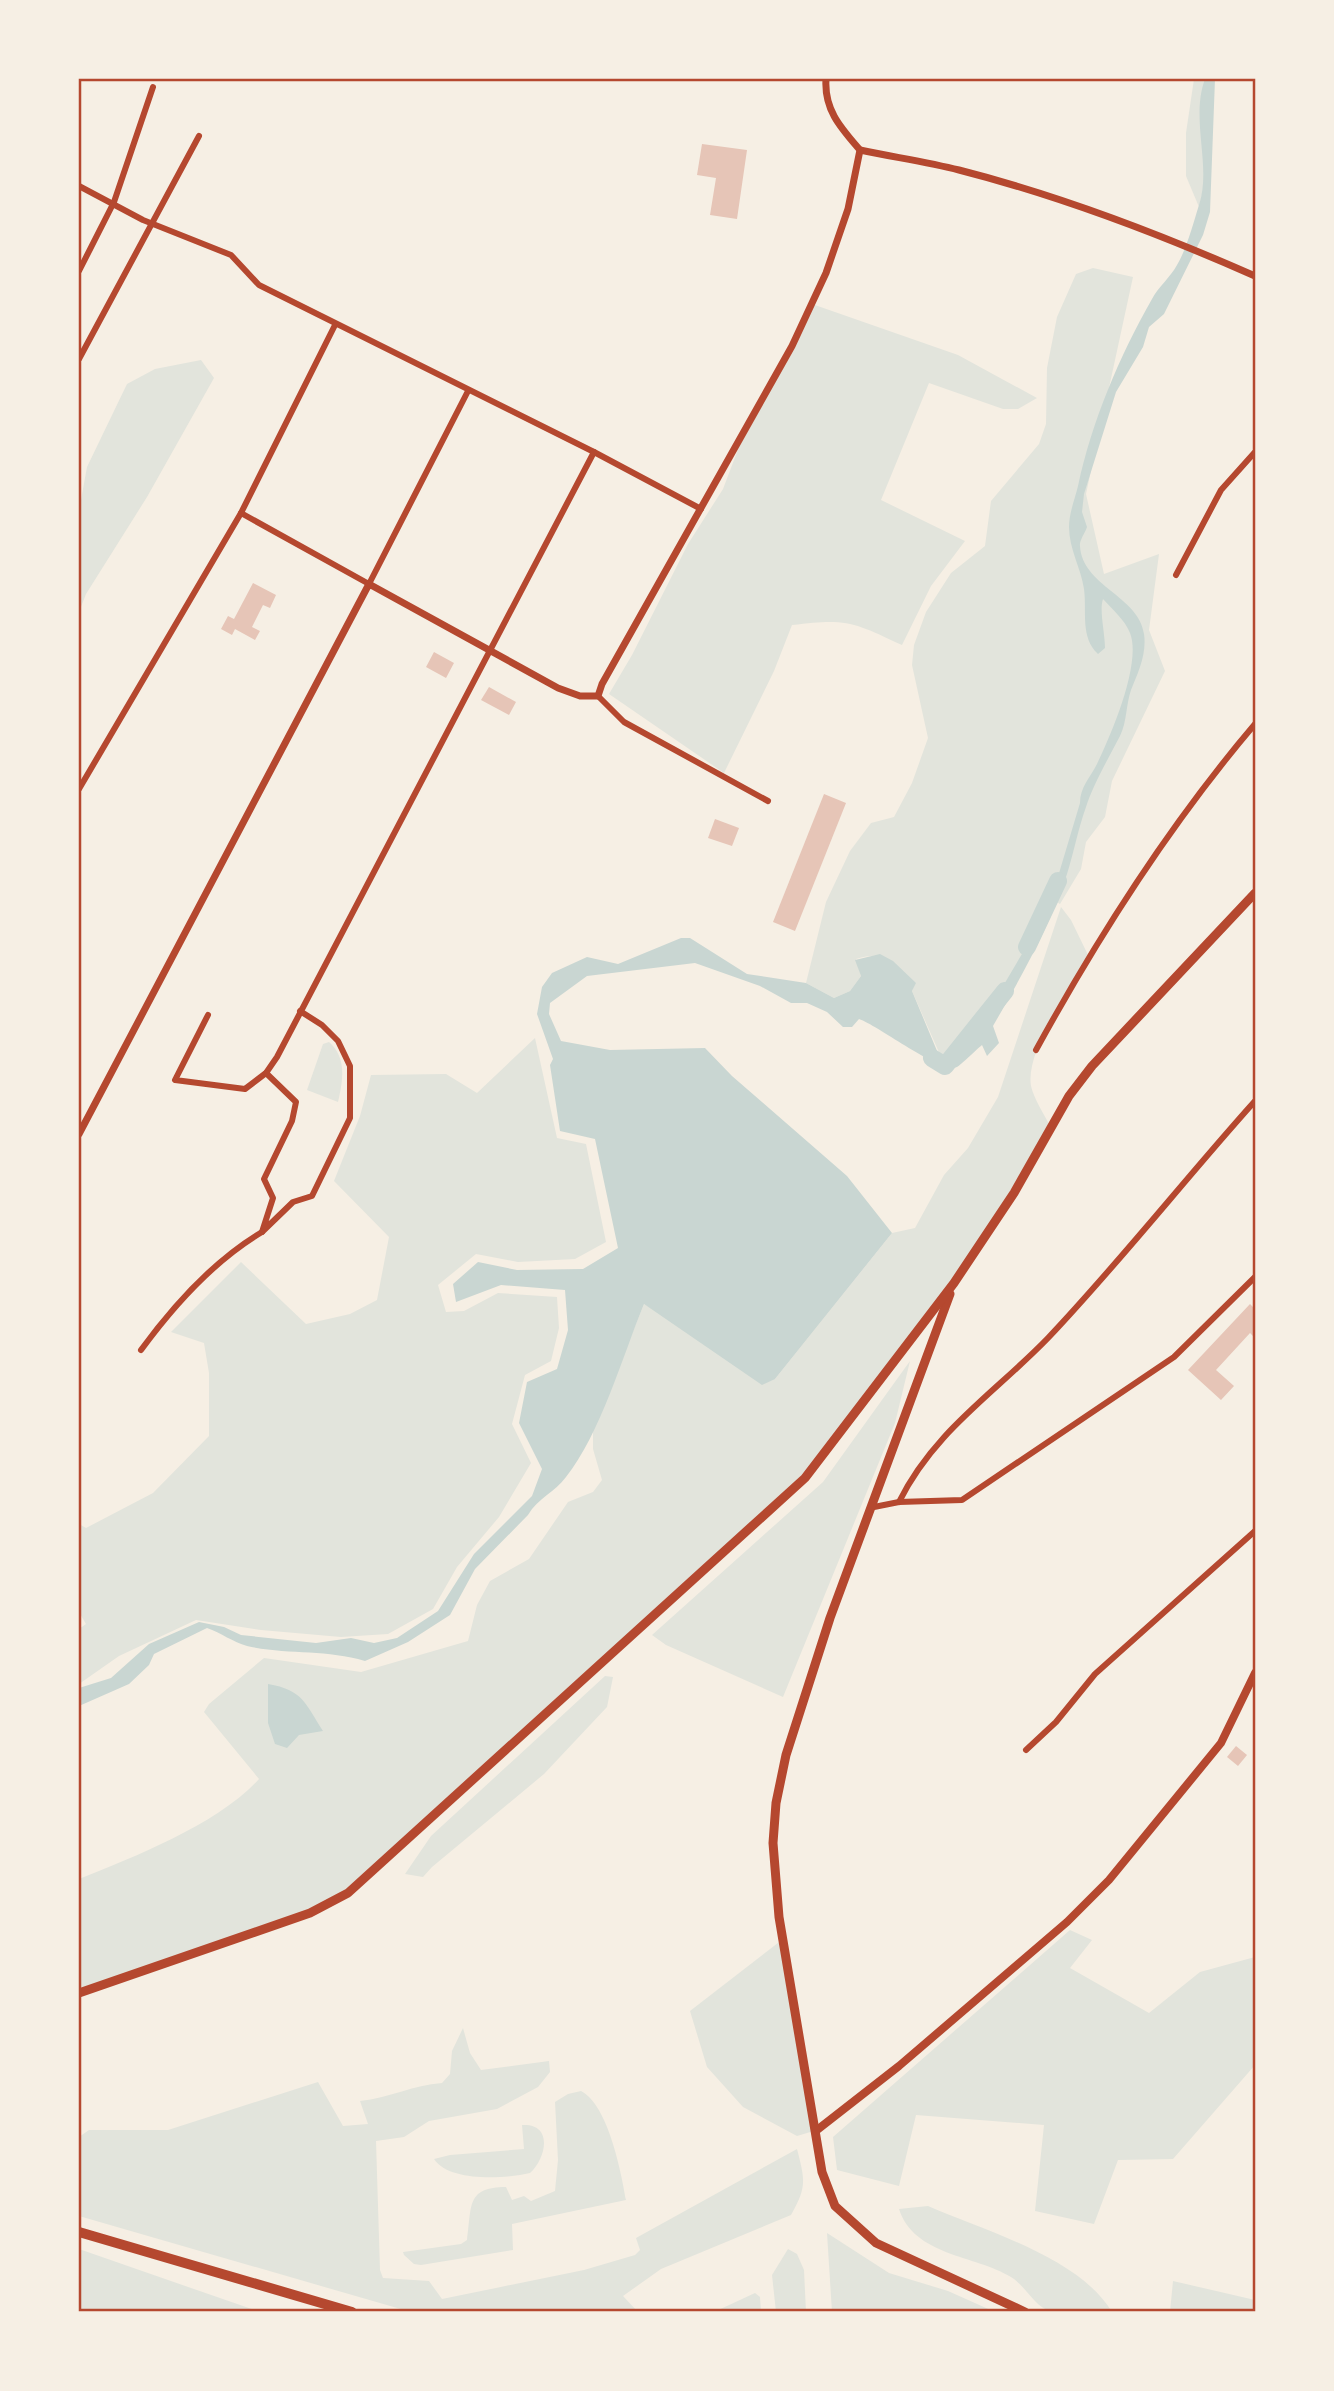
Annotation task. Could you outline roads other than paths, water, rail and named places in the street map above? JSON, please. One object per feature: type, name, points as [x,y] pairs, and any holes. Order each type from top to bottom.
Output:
[{"type":"highway","points":[[79,2232],[352,2312]]},
{"type":"main road","points":[[79,1993],[310,1913],[348,1893],[805,1478],[954,1283],[1084,1076],[1255,892]]},
{"type":"main road","points":[[954,1283],[874,1507],[830,1618],[786,1755],[776,1803],[773,1843],[779,1917],[822,2172],[835,2206],[876,2242],[1025,2312]]},
{"type":"main road","points":[[817,2130],[899,2066],[1067,1922],[1109,1880],[1221,1743],[1255,1673]]},
{"type":"street","points":[[826,79],[825,92],[833,118],[860,150],[958,170],[1055,199],[1201,251],[1255,276]]},
{"type":"street","points":[[79,271],[114,202],[153,87]]},
{"type":"street","points":[[79,359],[200,136]]},
{"type":"street","points":[[598,696],[601,684],[792,346],[826,273],[848,209],[860,150]]},
{"type":"street","points":[[79,186],[114,202],[143,220],[154,222],[231,255],[259,285],[594,452],[701,509]]},
{"type":"street","points":[[79,789],[241,513],[335,325]]},
{"type":"street","points":[[79,1134],[468,391]]},
{"type":"street","points":[[208,1016],[175,1080],[245,1089],[266,1073],[300,1011],[594,452]]},
{"type":"street","points":[[1175,575],[1221,490],[1255,452]]},
{"type":"street","points":[[241,513],[558,688],[580,696],[598,696],[624,722],[768,801]]},
{"type":"street","points":[[1036,1050],[1088,955],[1202,785],[1255,724]]},
{"type":"street","points":[[141,1350],[168,1313],[236,1247],[262,1232],[293,1202],[312,1196],[350,1118],[350,1066],[338,1041],[322,1025],[300,1011]]},
{"type":"street","points":[[262,1232],[274,1198],[264,1179],[292,1121],[296,1101],[266,1073]]},
{"type":"street","points":[[900,1502],[913,1475],[940,1439],[1048,1338],[1255,1101]]},
{"type":"street","points":[[874,1507],[900,1502],[962,1500],[1174,1357],[1255,1277]]},
{"type":"street","points":[[1026,1750],[1056,1722],[1095,1674],[1255,1531]]},
{"type":"waterway","points":[[1027,947],[1058,881]]},
{"type":"waterway","points":[[932,1058],[945,1066],[1005,991]]}]
